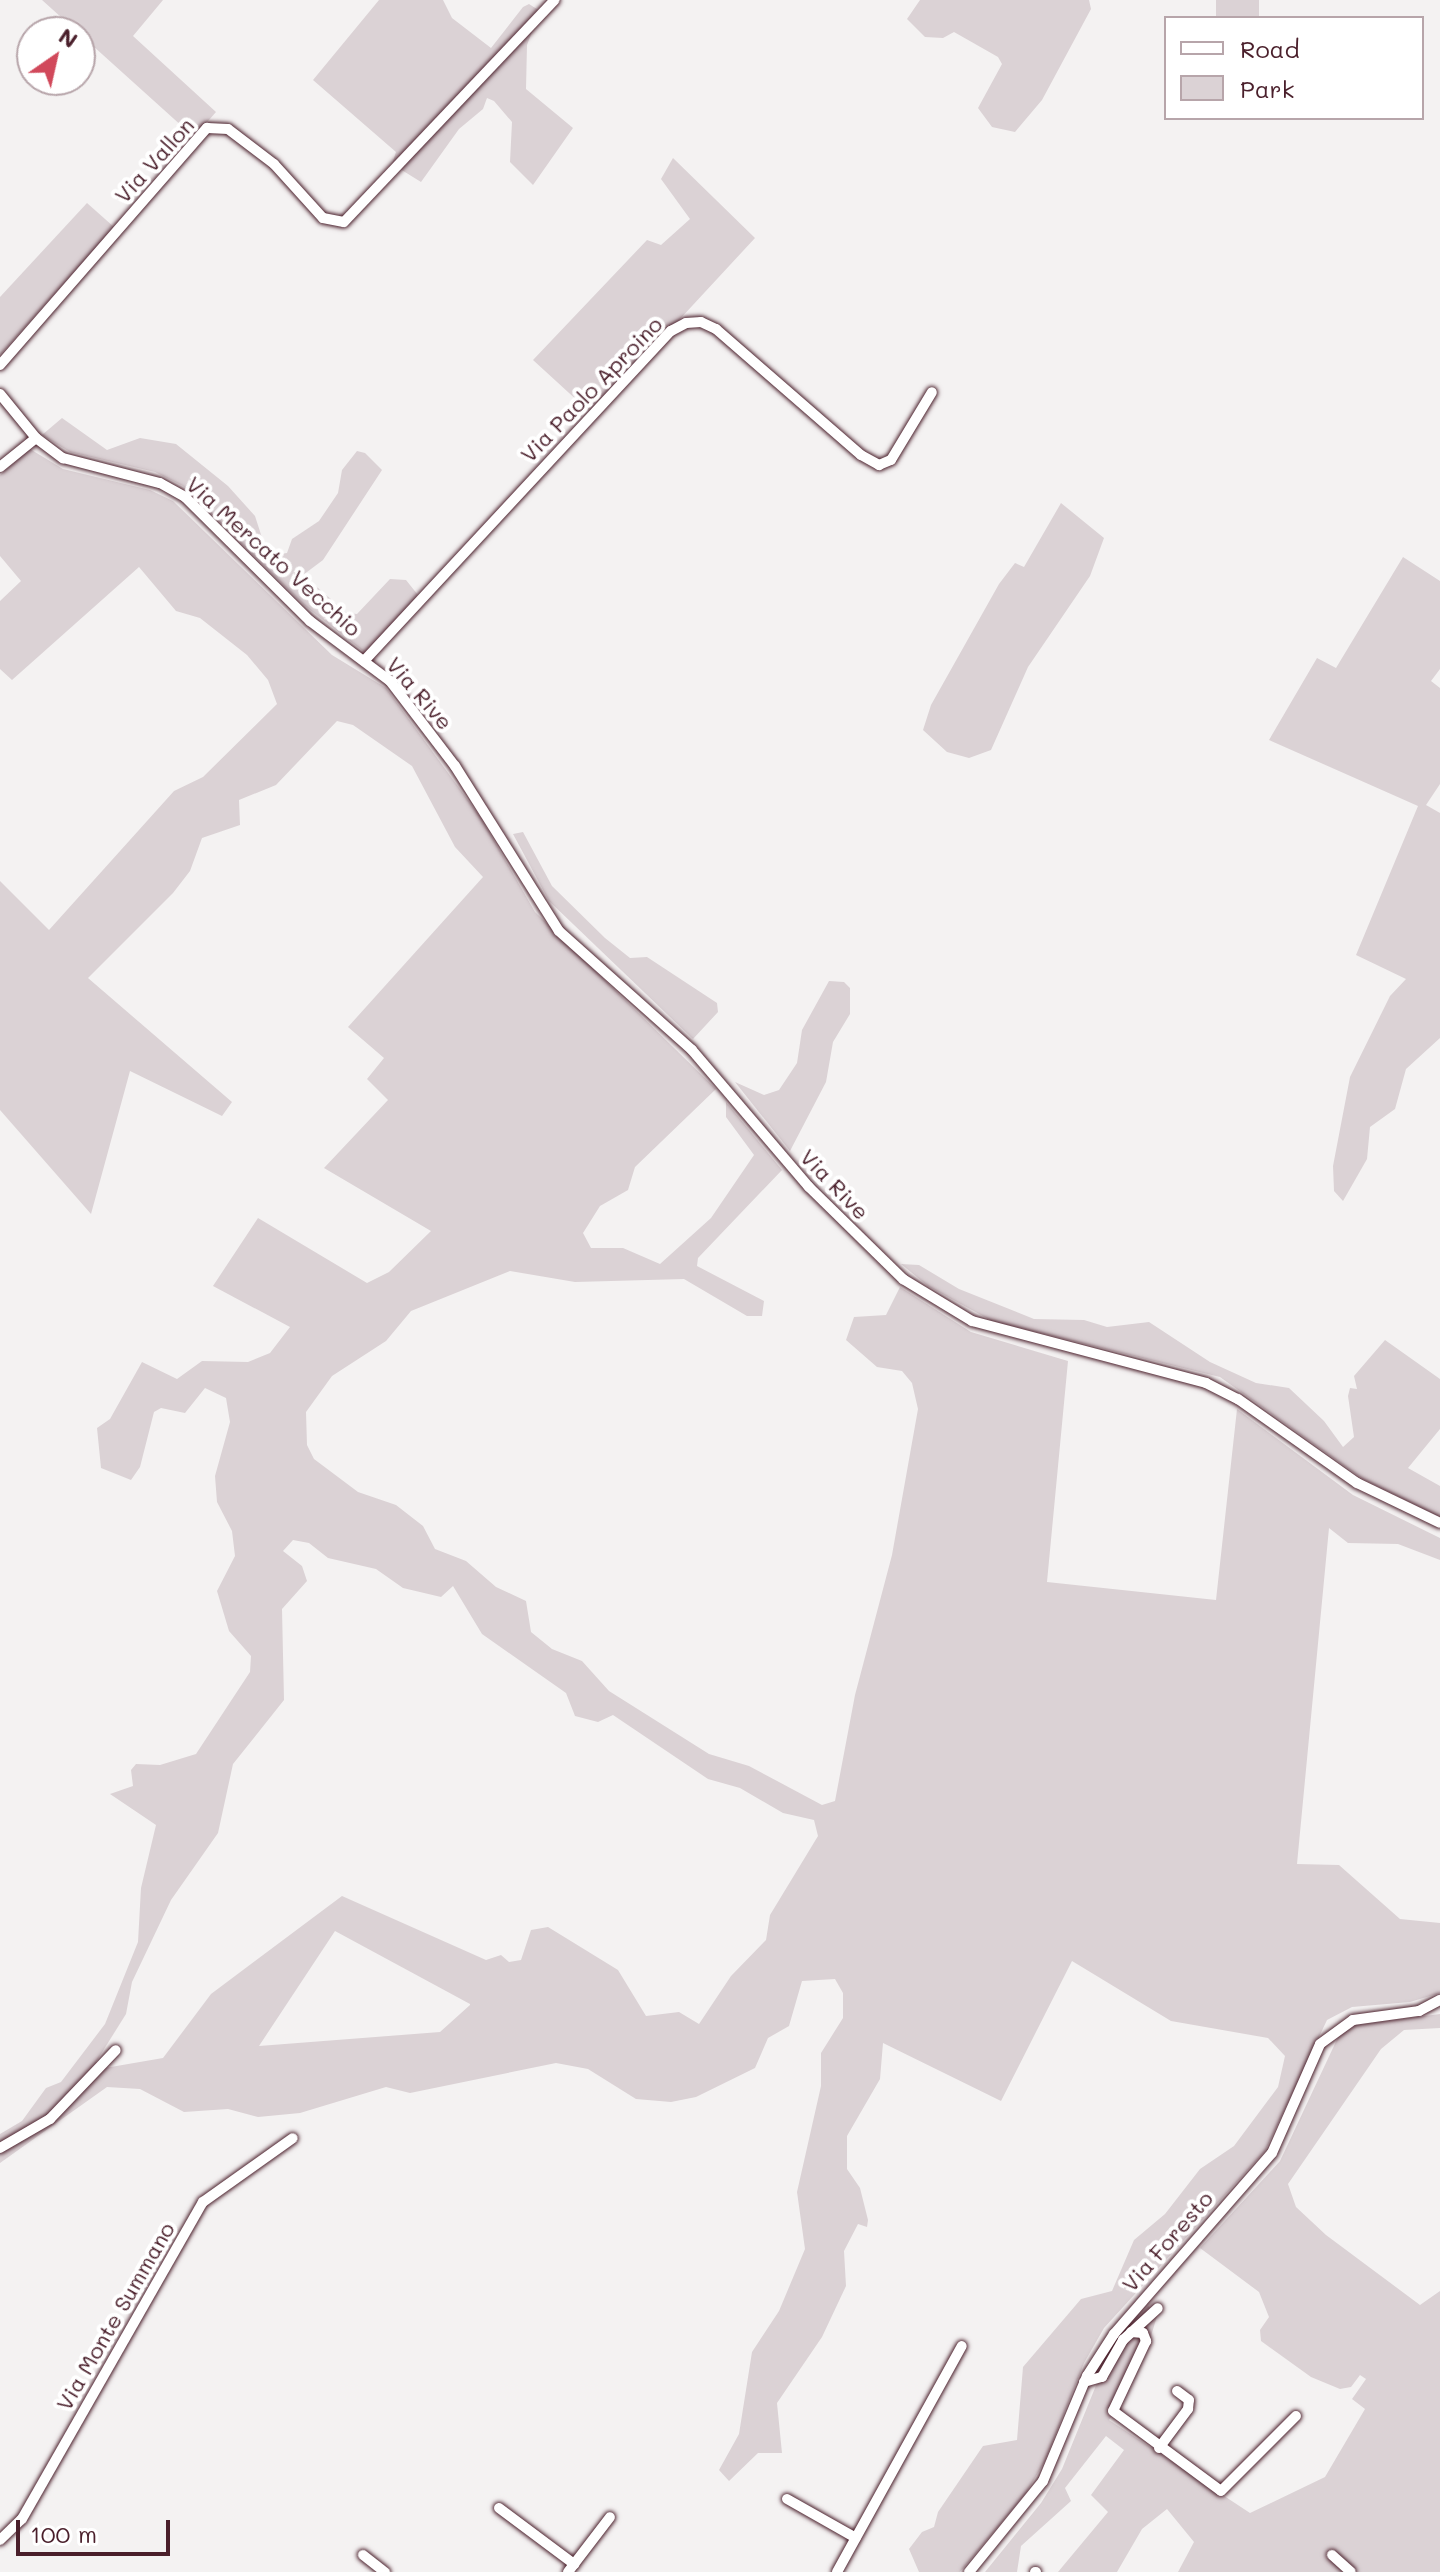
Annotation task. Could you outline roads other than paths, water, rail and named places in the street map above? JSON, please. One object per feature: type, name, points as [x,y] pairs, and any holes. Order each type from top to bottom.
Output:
[{"type":"street","name":"Via Vallon","points":[[0,365],[207,128],[228,129],[274,164],[323,218],[344,222],[555,0]]},
{"type":"street","name":"Via Paolo Aproino","points":[[363,659],[671,331],[686,323],[701,322],[716,329],[861,455],[879,465],[891,460],[932,392]]},
{"type":"street","name":"Via Mercato Vecchio","points":[[0,394],[36,438],[81,466],[173,489],[310,621],[363,659]]},
{"type":"street","points":[[0,467],[36,438]]},
{"type":"street","name":"Via Rive","points":[[363,659],[390,681],[455,766],[559,931],[692,1050],[809,1187],[903,1279],[972,1321],[1170,1370],[1224,1391],[1357,1483],[1440,1523]]},
{"type":"street","name":"Via Foresto","points":[[969,2572],[1043,2481],[1084,2382],[1132,2311],[1272,2153],[1328,2035],[1353,2020],[1419,2011],[1440,2000]]},
{"type":"street","points":[[0,2148],[50,2119],[116,2050]]},
{"type":"street","name":"Via Monte Summano","points":[[0,2540],[22,2519],[203,2202],[293,2138]]},
{"type":"street","points":[[1084,2382],[1102,2377],[1131,2332],[1150,2321],[1158,2308]]},
{"type":"street","points":[[1131,2332],[1143,2333],[1146,2341],[1113,2411],[1221,2491],[1296,2416]]},
{"type":"street","points":[[837,2572],[962,2346]]},
{"type":"street","points":[[1159,2448],[1188,2409],[1189,2400],[1177,2391]]},
{"type":"street","points":[[787,2499],[856,2538]]},
{"type":"street","points":[[499,2508],[571,2568],[610,2517]]},
{"type":"street","points":[[363,2555],[385,2572]]},
{"type":"street","points":[[1332,2555],[1351,2572]]}]
